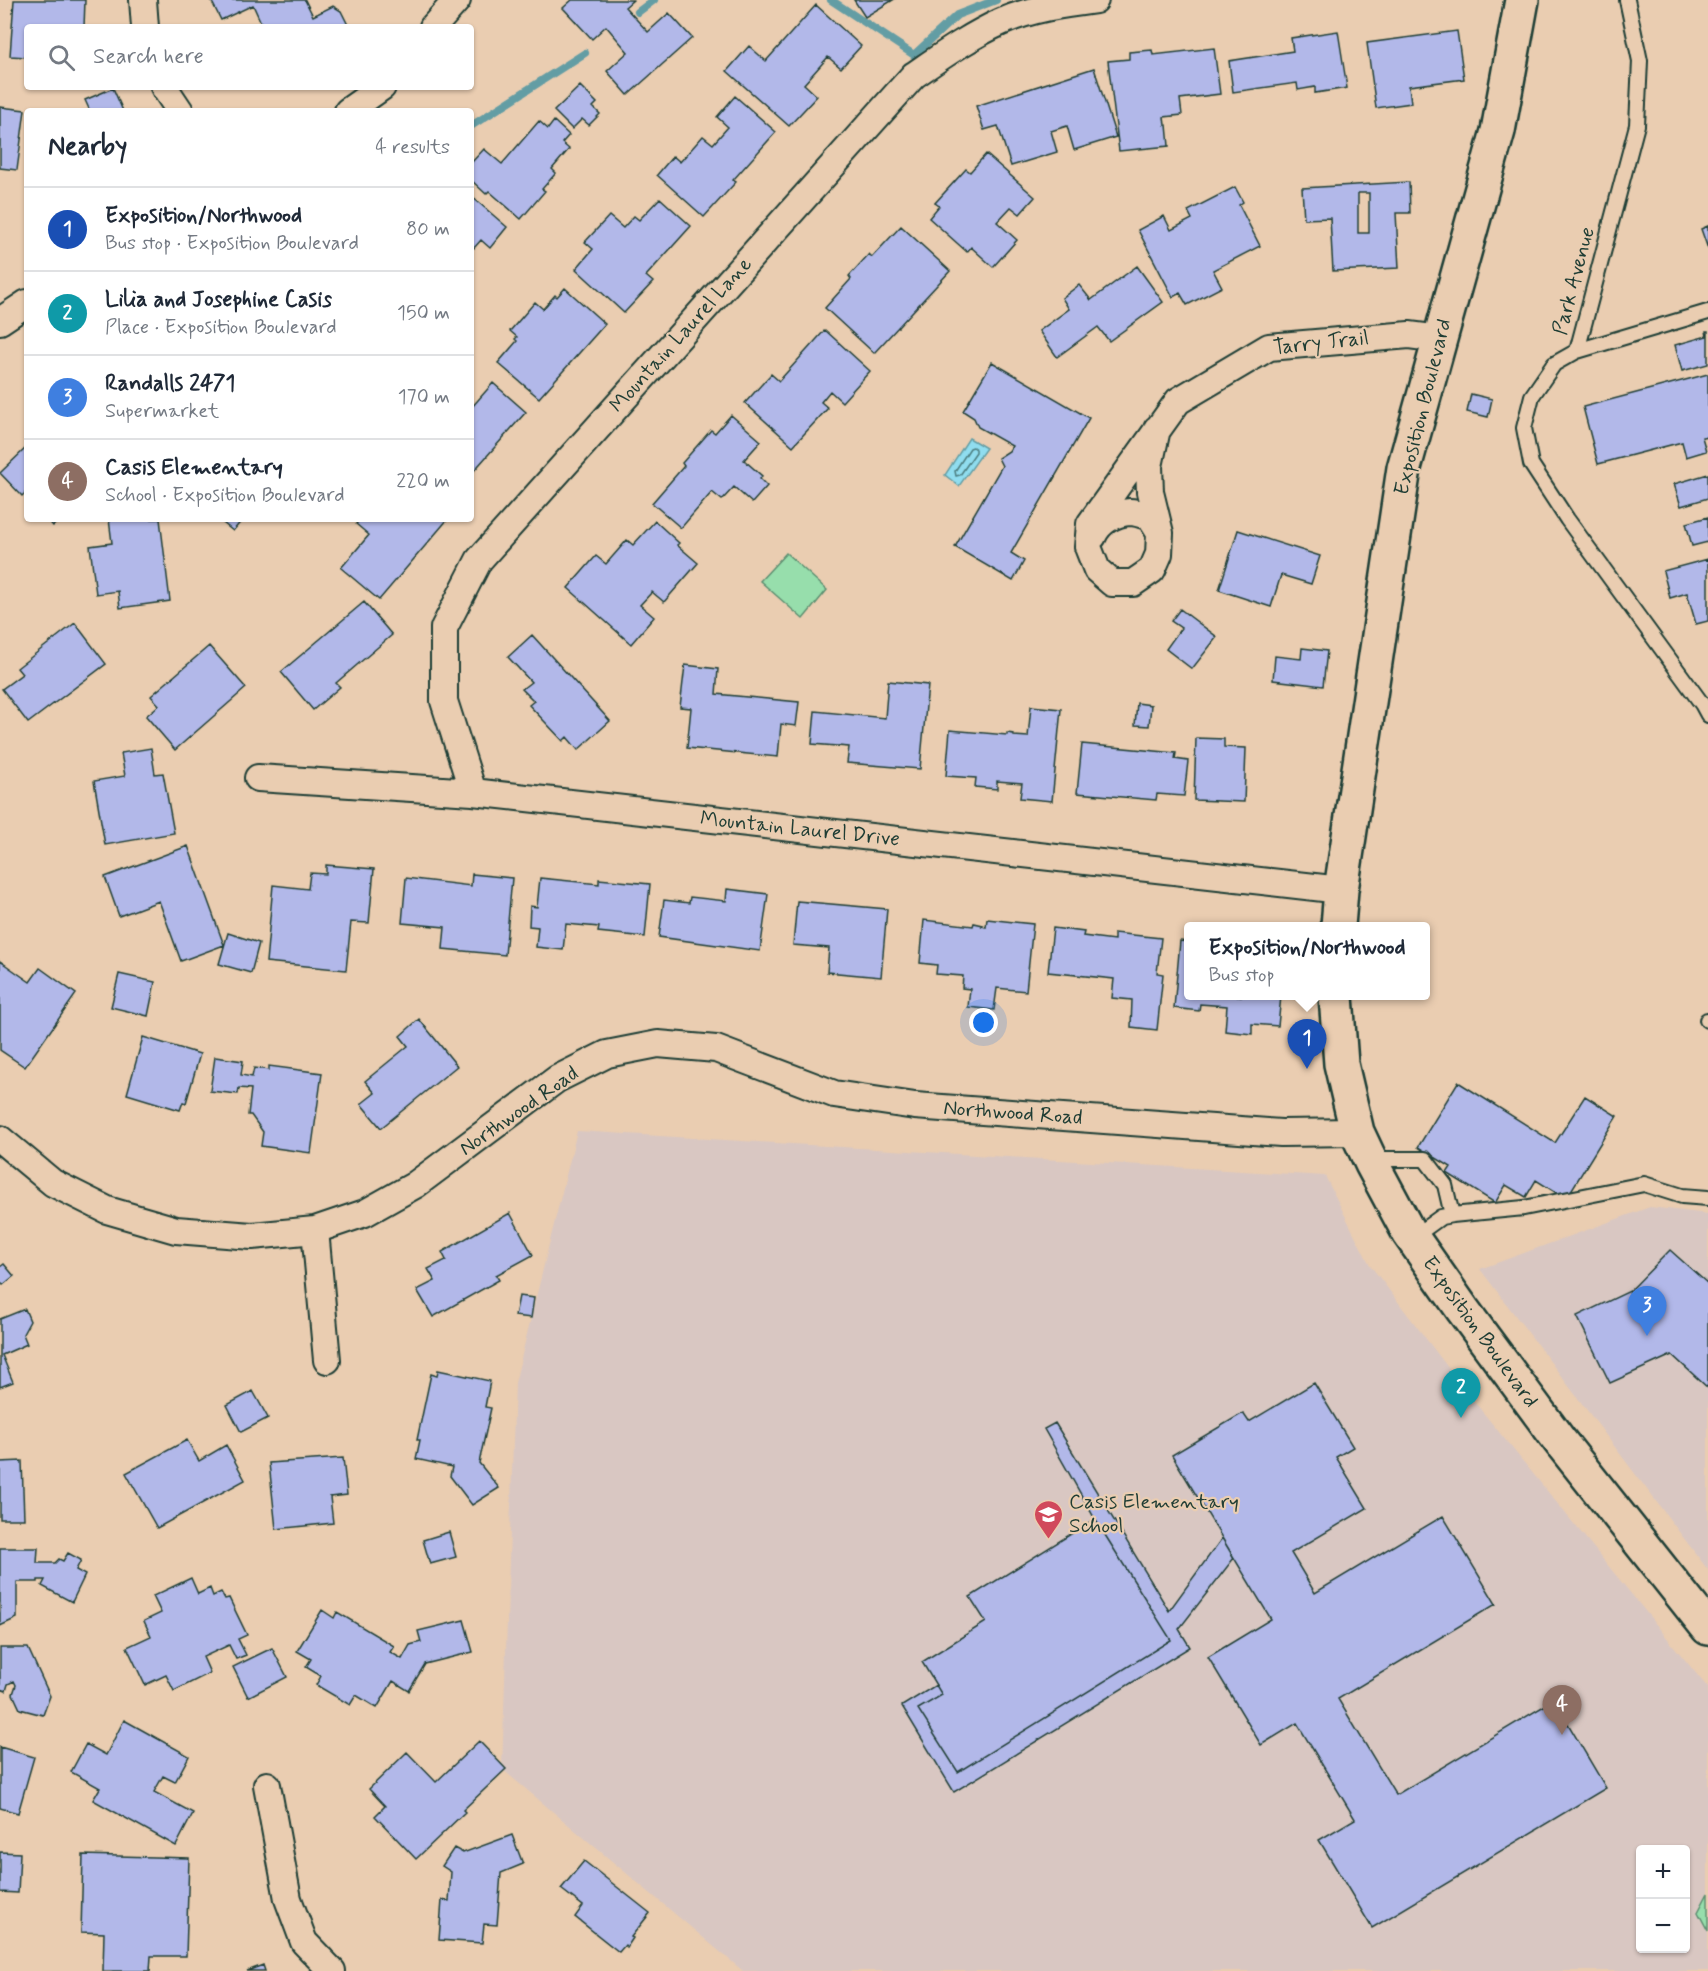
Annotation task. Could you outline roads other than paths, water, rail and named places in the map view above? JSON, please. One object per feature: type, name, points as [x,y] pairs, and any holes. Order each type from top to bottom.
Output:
[{"type":"street","points":[[142,0],[145,24]]},
{"type":"street","points":[[437,24],[457,0]]},
{"type":"street","name":"Mountain Laurel Lane","points":[[472,792],[444,701],[444,628],[479,560],[914,75],[957,46],[1002,22],[1063,4],[1095,0]]},
{"type":"street","name":"Exposition Boulevard","points":[[1338,922],[1341,890],[1404,468],[1498,131],[1522,0]]},
{"type":"street","points":[[166,90],[178,108]]},
{"type":"street","points":[[352,108],[378,90]]},
{"type":"street","points":[[0,321],[24,305]]},
{"type":"street","name":"Tarry Trail","points":[[1157,429],[1149,466],[1150,492],[1160,533],[1159,554],[1152,570],[1133,583],[1112,583],[1097,570],[1088,547],[1090,525],[1157,429],[1178,400],[1269,347],[1409,335],[1440,339]]},
{"type":"street","points":[[1088,547],[1097,527],[1110,518],[1131,512],[1150,517],[1160,533]]},
{"type":"street","name":"Mountain Laurel Drive","points":[[258,778],[472,792],[1341,890]]},
{"type":"street","name":"Exposition Boulevard","points":[[1336,1000],[1341,1064],[1357,1132],[1412,1238],[1559,1440],[1708,1628]]},
{"type":"street","name":"Northwood Road","points":[[0,1139],[53,1183],[107,1210],[176,1230],[252,1236],[315,1230],[365,1213],[416,1185],[557,1079],[607,1054],[658,1044],[716,1048],[834,1094],[915,1106],[1281,1133],[1357,1132]]},
{"type":"street","points":[[315,1230],[327,1360]]},
{"type":"street","points":[[267,1785],[288,1899],[304,1942],[332,1971]]},
{"type":"lane","name":"Park Avenue","points":[[1627,0],[1641,61],[1637,125],[1577,351],[1554,364],[1532,396],[1524,428],[1531,464],[1567,519],[1708,715]]},
{"type":"lane","points":[[1577,351],[1708,312]]},
{"type":"lane","points":[[1372,1164],[1386,1159],[1425,1159],[1445,1185],[1452,1215]]},
{"type":"lane","points":[[1412,1238],[1441,1217],[1524,1208],[1644,1184],[1682,1196],[1708,1198]]},
{"type":"water","points":[[969,438],[986,448],[959,486],[945,475]]},
{"type":"waterway","points":[[638,12],[654,0]]},
{"type":"waterway","points":[[831,0],[914,55],[957,15],[996,0]]},
{"type":"waterway","points":[[474,124],[585,53]]},
{"type":"place","name":"Exposition/Northwood","points":[[1307,1069]]},
{"type":"place","name":"Randalls 2471","points":[[1647,1336]]},
{"type":"place","name":"Lilia and Josephine Casis","points":[[1461,1418]]},
{"type":"place","name":"Casis Elementary School","points":[[1048,1540]]},
{"type":"place","name":"Casis Elementary","points":[[1562,1735]]}]
